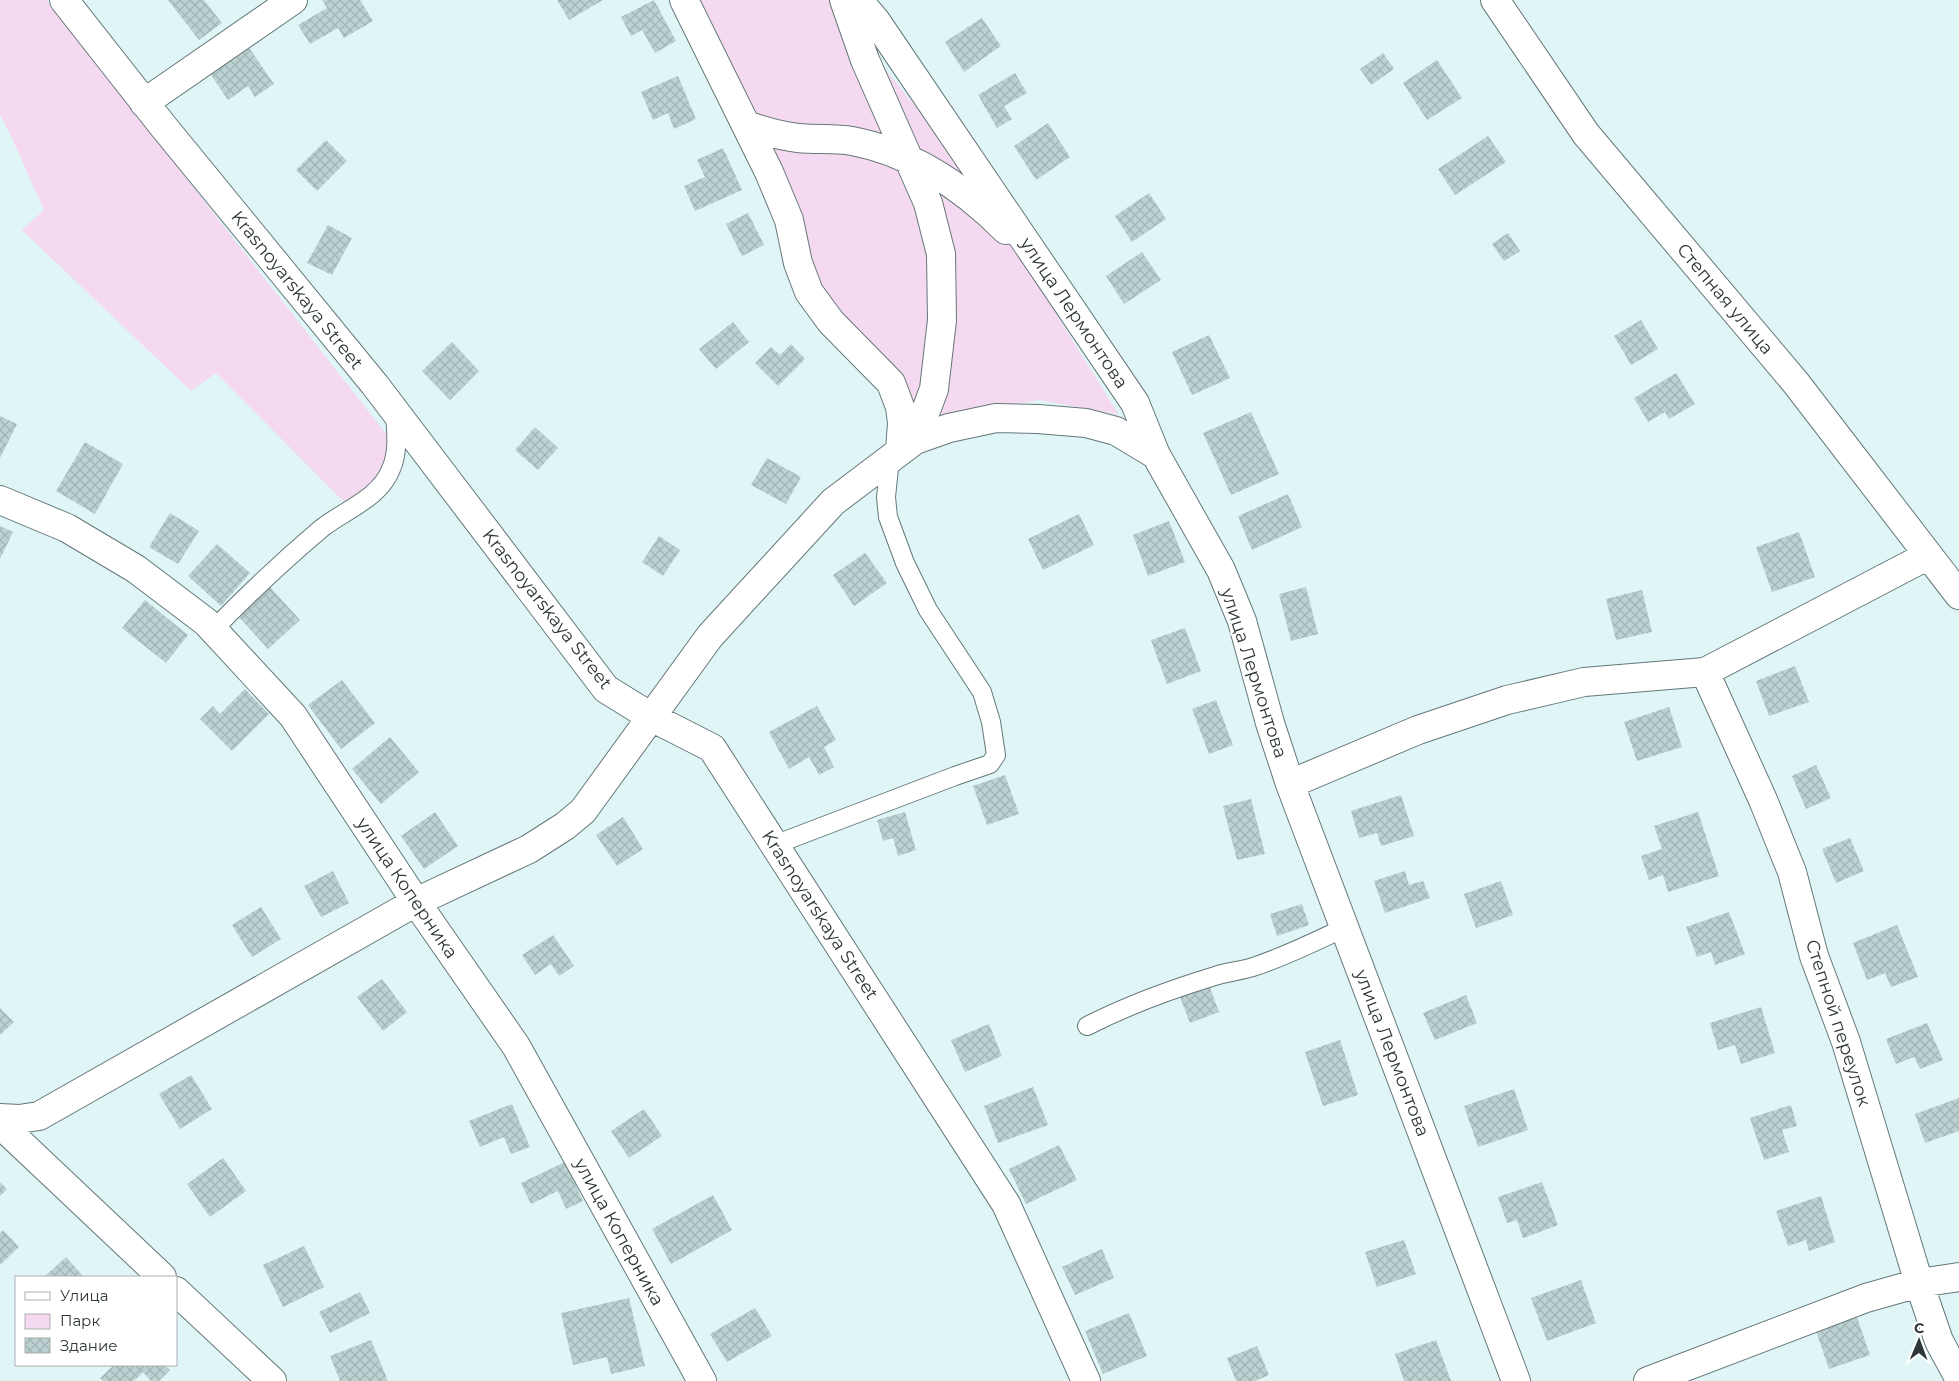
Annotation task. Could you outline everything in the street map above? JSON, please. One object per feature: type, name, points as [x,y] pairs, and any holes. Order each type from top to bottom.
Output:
[{"type":"street","name":"Krasnoyarskaya Street","points":[[64,0],[144,102],[395,412],[606,689],[653,718],[712,748],[1006,1204],[1086,1381]]},
{"type":"street","points":[[144,102],[293,0]]},
{"type":"street","points":[[684,0],[746,125],[789,220],[798,263],[809,292],[831,322],[891,383],[900,407],[902,449]]},
{"type":"street","points":[[844,0],[865,60],[928,203],[940,254],[942,320],[934,389],[902,449]]},
{"type":"street","name":"улица Лермонтова","points":[[858,0],[876,21],[1135,402],[1156,455],[1221,570],[1242,621],[1270,723],[1290,784],[1516,1381]]},
{"type":"street","name":"Степная улица","points":[[1495,0],[1586,134],[1796,383],[1959,595]]},
{"type":"street","points":[[746,125],[770,133],[798,138],[850,141],[886,149],[911,161],[963,193],[995,219],[1043,267]]},
{"type":"street","points":[[0,1118],[19,1119],[39,1116],[416,902],[529,849],[565,826],[583,811],[653,718],[710,636],[833,502],[902,449],[949,428],[996,418],[1086,423],[1116,431],[1156,455]]},
{"type":"street","name":"улица Коперника","points":[[0,500],[67,528],[136,569],[206,622],[293,716],[416,902],[516,1046],[702,1381]]},
{"type":"street","points":[[1290,784],[1418,730],[1507,700],[1584,682],[1705,672],[1928,556]]},
{"type":"street","name":"Степной переулок","points":[[1705,672],[1763,800],[1792,872],[1814,956],[1846,1042],[1919,1283],[1939,1341],[1959,1378]]},
{"type":"street","points":[[0,1124],[161,1276]]},
{"type":"street","points":[[1648,1381],[1866,1298],[1919,1283],[1959,1277]]},
{"type":"street","points":[[178,1293],[272,1381]]},
{"type":"lane","points":[[213,630],[248,594],[324,527],[381,487],[391,470],[397,447],[395,412]]},
{"type":"lane","points":[[774,845],[990,764],[996,755],[992,722],[982,692],[928,610],[905,562],[888,517],[886,497],[902,449]]},
{"type":"lane","points":[[1087,1026],[1125,1006],[1175,988],[1250,968],[1279,958],[1344,928]]},
{"type":"green space","points":[[0,0],[47,0],[390,439],[381,481],[347,505],[216,373],[191,391],[22,230],[44,210],[0,115]]},
{"type":"green space","points":[[695,0],[830,0],[967,171],[1119,415],[1039,400],[948,417],[908,411],[897,369],[846,321],[818,281]]},
{"type":"building","points":[[168,0],[204,0],[222,23],[199,40]]},
{"type":"building","points":[[322,0],[360,0],[373,21],[344,38],[338,28],[310,44],[298,25],[327,8]]},
{"type":"building","points":[[557,0],[603,0],[569,20]]},
{"type":"building","points":[[654,0],[676,41],[655,53],[642,30],[631,36],[621,17]]},
{"type":"building","points":[[982,18],[1001,46],[964,72],[945,42]]},
{"type":"building","points":[[248,46],[274,84],[255,97],[248,86],[228,100],[209,72]]},
{"type":"building","points":[[1383,53],[1394,69],[1371,85],[1360,69]]},
{"type":"building","points":[[1437,60],[1462,98],[1427,120],[1403,83]]},
{"type":"building","points":[[1015,73],[1027,93],[1004,106],[1012,119],[997,128],[978,95]]},
{"type":"building","points":[[678,76],[696,119],[674,129],[668,113],[653,120],[641,92]]},
{"type":"building","points":[[1048,123],[1070,157],[1036,180],[1014,146]]},
{"type":"building","points":[[1488,136],[1506,162],[1455,195],[1438,169]]},
{"type":"building","points":[[326,140],[347,161],[317,191],[296,170]]},
{"type":"building","points":[[723,148],[742,190],[695,211],[684,186],[705,177],[697,160]]},
{"type":"building","points":[[1149,193],[1166,219],[1132,242],[1115,216]]},
{"type":"building","points":[[748,213],[764,245],[742,256],[726,224]]},
{"type":"building","points":[[328,225],[352,238],[332,275],[307,263]]},
{"type":"building","points":[[1508,233],[1520,251],[1504,261],[1492,244]]},
{"type":"building","points":[[1142,252],[1161,280],[1124,304],[1106,276]]},
{"type":"building","points":[[1641,320],[1658,349],[1631,365],[1614,336]]},
{"type":"building","points":[[733,322],[749,342],[716,369],[699,349]]},
{"type":"building","points":[[1209,335],[1230,378],[1192,395],[1172,352]]},
{"type":"building","points":[[452,342],[479,371],[450,400],[422,371]]},
{"type":"building","points":[[791,344],[805,359],[778,386],[755,363],[771,347],[780,355]]},
{"type":"building","points":[[1676,373],[1695,404],[1669,419],[1665,412],[1648,422],[1634,398]]},
{"type":"building","points":[[1251,412],[1279,474],[1231,495],[1203,433]]},
{"type":"building","points":[[0,416],[17,424],[0,458]]},
{"type":"building","points":[[535,427],[558,448],[538,470],[515,450]]},
{"type":"building","points":[[85,442],[123,464],[95,514],[56,491]]},
{"type":"building","points":[[767,458],[801,477],[786,504],[751,485]]},
{"type":"building","points":[[1288,494],[1302,527],[1252,550],[1238,516]]},
{"type":"building","points":[[170,513],[199,531],[178,564],[149,547]]},
{"type":"building","points":[[1079,514],[1094,545],[1043,570],[1028,539]]},
{"type":"building","points":[[1169,521],[1185,562],[1148,576],[1133,535]]},
{"type":"building","points":[[0,526],[13,532],[0,559]]},
{"type":"building","points":[[1799,532],[1815,577],[1772,592],[1756,547]]},
{"type":"building","points":[[659,536],[680,550],[663,576],[642,562]]},
{"type":"building","points":[[217,544],[250,573],[221,606],[188,576]]},
{"type":"building","points":[[865,553],[887,583],[854,606],[833,575]]},
{"type":"building","points":[[270,587],[300,620],[268,649],[238,616]]},
{"type":"building","points":[[1306,587],[1318,634],[1291,641],[1279,594]]},
{"type":"building","points":[[1642,590],[1652,632],[1616,640],[1606,599]]},
{"type":"building","points":[[145,600],[188,635],[166,663],[122,628]]},
{"type":"building","points":[[1185,628],[1201,671],[1167,684],[1151,640]]},
{"type":"building","points":[[1795,666],[1809,702],[1769,716],[1756,681]]},
{"type":"building","points":[[342,680],[375,723],[341,749],[308,705]]},
{"type":"building","points":[[245,689],[269,714],[232,751],[200,719],[213,706],[220,714]]},
{"type":"building","points":[[1216,700],[1233,745],[1209,754],[1192,709]]},
{"type":"building","points":[[817,706],[836,740],[824,747],[834,767],[819,775],[809,757],[789,769],[769,732]]},
{"type":"building","points":[[1669,707],[1682,747],[1637,761],[1624,722]]},
{"type":"building","points":[[390,737],[419,772],[381,804],[352,769]]},
{"type":"building","points":[[1816,765],[1831,798],[1806,809],[1792,776]]},
{"type":"building","points":[[1005,775],[1019,814],[987,825],[973,786]]},
{"type":"building","points":[[1401,795],[1414,836],[1381,846],[1377,833],[1359,838],[1351,811]]},
{"type":"building","points":[[1251,799],[1265,854],[1237,860],[1223,806]]},
{"type":"building","points":[[435,812],[458,846],[424,869],[401,836]]},
{"type":"building","points":[[905,812],[916,850],[898,856],[893,838],[883,841],[877,820]]},
{"type":"building","points":[[1698,812],[1719,876],[1668,892],[1663,875],[1649,880],[1641,856],[1662,849],[1654,826]]},
{"type":"building","points":[[623,817],[643,849],[617,866],[596,835]]},
{"type":"building","points":[[1850,838],[1864,871],[1836,883],[1822,849]]},
{"type":"building","points":[[333,871],[349,903],[321,917],[304,886]]},
{"type":"building","points":[[1405,871],[1409,885],[1423,881],[1430,898],[1385,913],[1374,881]]},
{"type":"building","points":[[1501,881],[1513,915],[1476,928],[1464,894]]},
{"type":"building","points":[[1302,904],[1309,925],[1277,936],[1270,914]]},
{"type":"building","points":[[261,907],[281,939],[252,957],[232,925]]},
{"type":"building","points":[[1729,912],[1745,954],[1715,965],[1711,952],[1697,957],[1686,927]]},
{"type":"building","points":[[1897,925],[1918,977],[1891,987],[1885,973],[1867,980],[1853,943]]},
{"type":"building","points":[[553,935],[574,966],[559,976],[551,964],[535,975],[522,955]]},
{"type":"building","points":[[382,979],[407,1012],[383,1031],[357,997]]},
{"type":"building","points":[[1209,985],[1219,1012],[1190,1023],[1180,997]]},
{"type":"building","points":[[1466,995],[1477,1023],[1435,1040],[1423,1013]]},
{"type":"building","points":[[1761,1007],[1775,1053],[1741,1064],[1735,1045],[1718,1050],[1710,1023]]},
{"type":"building","points":[[0,1008],[14,1022],[0,1035]]},
{"type":"building","points":[[1927,1023],[1943,1060],[1920,1069],[1914,1057],[1896,1064],[1886,1039]]},
{"type":"building","points":[[989,1024],[1002,1056],[965,1072],[951,1040]]},
{"type":"building","points":[[1340,1040],[1358,1095],[1323,1106],[1305,1052]]},
{"type":"building","points":[[191,1075],[212,1109],[180,1129],[159,1094]]},
{"type":"building","points":[[1033,1087],[1048,1125],[998,1143],[984,1106]]},
{"type":"building","points":[[1514,1089],[1528,1130],[1478,1147],[1464,1106]]},
{"type":"building","points":[[1959,1098],[1959,1131],[1925,1143],[1915,1114]]},
{"type":"building","points":[[512,1104],[530,1147],[511,1154],[504,1137],[480,1147],[469,1121]]},
{"type":"building","points":[[1791,1105],[1797,1126],[1782,1130],[1789,1152],[1764,1160],[1750,1118]]},
{"type":"building","points":[[644,1109],[662,1136],[629,1158],[611,1131]]},
{"type":"building","points":[[1059,1145],[1077,1180],[1026,1204],[1009,1169]]},
{"type":"building","points":[[223,1158],[246,1191],[210,1217],[187,1184]]},
{"type":"building","points":[[565,1162],[583,1201],[566,1209],[558,1191],[531,1204],[521,1183]]},
{"type":"building","points":[[0,1182],[7,1189],[0,1196]]},
{"type":"building","points":[[1542,1182],[1558,1225],[1523,1238],[1517,1220],[1507,1223],[1498,1197]]},
{"type":"building","points":[[713,1195],[732,1230],[671,1264],[652,1229]]},
{"type":"building","points":[[1821,1196],[1835,1242],[1809,1251],[1806,1240],[1788,1246],[1776,1211]]},
{"type":"building","points":[[3,1230],[19,1247],[0,1265],[0,1233]]},
{"type":"building","points":[[1404,1240],[1416,1274],[1377,1287],[1365,1252]]},
{"type":"building","points":[[304,1246],[324,1287],[283,1307],[263,1265]]},
{"type":"building","points":[[1102,1249],[1114,1278],[1075,1295],[1062,1267]]},
{"type":"building","points":[[66,1257],[83,1276],[45,1276]]},
{"type":"building","points":[[1581,1280],[1596,1323],[1547,1341],[1531,1298]]},
{"type":"building","points":[[360,1292],[370,1313],[330,1333],[319,1312]]},
{"type":"building","points":[[629,1298],[645,1366],[611,1374],[607,1357],[573,1365],[561,1313]]},
{"type":"building","points":[[755,1308],[772,1336],[727,1362],[710,1334]]},
{"type":"building","points":[[1129,1313],[1147,1356],[1103,1374],[1085,1331]]},
{"type":"building","points":[[1857,1317],[1870,1355],[1829,1369],[1816,1331]]},
{"type":"building","points":[[371,1340],[388,1381],[340,1381],[330,1356]]},
{"type":"building","points":[[1436,1340],[1451,1381],[1404,1381],[1395,1354]]},
{"type":"building","points":[[1257,1346],[1269,1375],[1255,1381],[1236,1381],[1227,1358]]},
{"type":"building","points":[[113,1366],[165,1366],[170,1370],[159,1381],[151,1381],[143,1372],[134,1381],[103,1381],[100,1378]]}]
